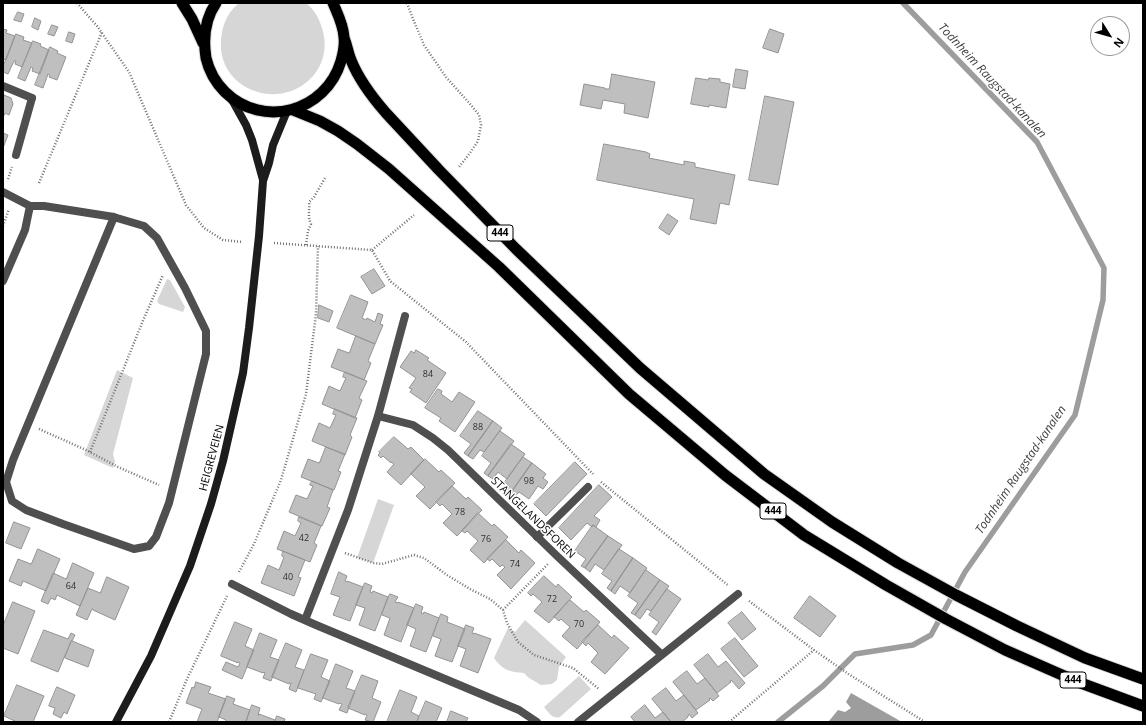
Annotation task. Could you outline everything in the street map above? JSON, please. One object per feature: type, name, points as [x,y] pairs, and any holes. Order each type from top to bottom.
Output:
[{"type":"highway","name":"444","points":[[182,3],[192,19],[204,45]]},
{"type":"highway","name":"444","points":[[216,3],[206,27],[204,45],[207,64],[212,76],[231,98],[243,105],[258,110],[272,112],[290,111],[308,104],[320,95],[331,83],[339,69],[343,54],[344,38]]},
{"type":"highway","name":"444","points":[[333,3],[341,19],[344,38],[357,73],[386,113],[444,176],[516,249],[640,368],[764,474],[832,522],[898,564],[1017,626],[1085,658],[1143,679]]},
{"type":"highway","name":"444","points":[[290,111],[320,121],[338,131],[389,169],[499,267],[629,394],[725,476],[804,535],[886,585],[1005,650],[1078,682],[1143,706]]},
{"type":"main road","name":"HEIGREVEIEN","points":[[231,98],[246,125],[252,140],[263,181]]},
{"type":"main road","name":"HEIGREVEIEN","points":[[116,722],[151,656],[184,579],[211,504],[223,461],[242,379],[259,236],[263,181],[269,164],[273,145],[290,111]]},
{"type":"street","points":[[3,86],[32,98],[16,155]]},
{"type":"street","points":[[3,192],[30,206],[44,206],[114,217],[144,226],[157,238],[170,260],[206,331],[206,354],[169,503],[156,537],[149,546],[134,549],[26,510],[12,501],[6,482],[13,460],[114,217]]},
{"type":"street","points":[[3,281],[25,230],[30,206]]},
{"type":"street","points":[[305,620],[348,510],[378,416],[405,316]]},
{"type":"street","name":"STANGELANDSFOREN","points":[[378,416],[413,425],[433,438],[453,455],[661,654]]},
{"type":"street","points":[[538,537],[588,487]]},
{"type":"street","points":[[232,584],[305,620],[519,710],[536,722]]},
{"type":"street","points":[[578,722],[661,654],[738,594]]},
{"type":"path","points":[[77,3],[102,32],[129,72],[186,205],[204,228],[222,240],[243,242]]},
{"type":"path","points":[[408,3],[424,46],[446,77],[479,115],[480,125],[478,141],[459,167]]},
{"type":"path","points":[[39,183],[102,32]]},
{"type":"path","points":[[306,245],[308,231],[311,224],[308,217],[310,202],[325,178]]},
{"type":"path","points":[[3,226],[10,207]]},
{"type":"path","points":[[274,243],[372,250],[414,215]]},
{"type":"path","points":[[169,722],[187,679],[232,584],[254,544],[281,480],[306,394],[316,314],[318,246]]},
{"type":"path","points":[[372,250],[390,281],[466,342],[597,478],[738,594],[850,675],[924,722]]},
{"type":"path","points":[[90,452],[142,323],[170,260]]},
{"type":"path","points":[[28,424],[172,491]]},
{"type":"path","points":[[333,548],[373,563],[382,564],[414,555],[424,558],[447,575],[470,589],[490,598],[504,610],[507,623],[518,642],[534,655],[573,668],[609,697]]},
{"type":"path","points":[[504,610],[556,555]]},
{"type":"path","points":[[729,722],[814,650]]},
{"type":"shaded area","points":[[239,3],[306,3],[309,5],[318,17],[322,28],[325,45],[322,60],[315,74],[304,84],[291,91],[276,94],[260,93],[239,83],[231,75],[223,60],[221,36],[224,23],[230,12]]},
{"type":"shaded area","points":[[167,279],[170,280],[185,307],[183,312],[159,304],[157,301]]},
{"type":"shaded area","points":[[117,370],[133,378],[113,454],[115,462],[113,468],[84,455]]},
{"type":"shaded area","points":[[378,499],[394,505],[373,563],[357,558]]},
{"type":"shaded area","points":[[525,620],[566,657],[559,667],[557,680],[552,684],[541,685],[529,678],[524,673],[510,671],[503,668],[494,658],[508,628],[515,632]]},
{"type":"shaded area","points":[[579,676],[591,689],[560,717],[553,716],[544,707]]},
{"type":"shaded area","points":[[851,693],[902,722],[829,721],[838,710],[845,712],[851,708],[846,702]]},
{"type":"building","points":[[18,12],[24,14],[21,22],[14,20]]},
{"type":"building","points":[[35,18],[41,21],[38,30],[32,27]]},
{"type":"building","points":[[52,25],[58,27],[54,36],[48,34]]},
{"type":"building","points":[[3,29],[7,30],[6,33],[15,36],[6,60],[3,59]]},
{"type":"building","points":[[770,29],[784,34],[778,53],[763,48]]},
{"type":"building","points":[[69,32],[75,34],[72,43],[66,41]]},
{"type":"building","points":[[16,34],[24,37],[23,40],[32,43],[22,67],[15,64],[16,61],[14,61],[8,74],[3,72],[3,67]]},
{"type":"building","points":[[33,41],[41,44],[40,46],[49,50],[40,74],[32,71],[33,68],[31,67],[25,81],[18,78]]},
{"type":"building","points":[[50,47],[58,51],[57,53],[66,57],[57,80],[49,77],[50,75],[48,74],[43,88],[35,85]]},
{"type":"building","points":[[736,69],[748,71],[745,89],[733,87]]},
{"type":"building","points":[[612,74],[655,82],[648,118],[624,113],[625,104],[603,100],[601,109],[580,105],[584,84],[609,89]]},
{"type":"building","points":[[696,78],[708,80],[709,78],[720,79],[720,82],[730,84],[726,108],[691,104]]},
{"type":"building","points":[[4,95],[11,98],[13,104],[9,115],[5,113],[3,118]]},
{"type":"building","points":[[765,96],[794,102],[778,185],[749,180]]},
{"type":"building","points":[[3,133],[8,135],[3,148]]},
{"type":"building","points":[[604,144],[646,152],[650,154],[649,158],[684,165],[684,161],[695,163],[695,167],[735,175],[729,205],[720,203],[716,224],[690,219],[694,199],[597,180]]},
{"type":"building","points":[[668,214],[678,221],[669,235],[659,228]]},
{"type":"building","points":[[374,269],[385,286],[372,294],[361,277]]},
{"type":"building","points":[[351,295],[368,302],[362,318],[366,320],[367,318],[375,322],[378,313],[383,315],[380,324],[383,325],[375,344],[337,328]]},
{"type":"building","points":[[319,305],[333,311],[329,322],[318,318]]},
{"type":"building","points":[[356,336],[375,344],[368,361],[371,363],[364,380],[331,367],[338,349],[349,353]]},
{"type":"building","points":[[416,350],[429,358],[427,360],[446,373],[426,403],[410,392],[412,389],[409,388],[416,378],[400,367],[411,351],[414,353]]},
{"type":"building","points":[[345,372],[367,381],[359,398],[362,400],[355,418],[322,404],[329,386],[340,391],[346,378],[343,377]]},
{"type":"building","points":[[438,389],[442,391],[441,394],[452,402],[459,392],[475,402],[455,432],[439,421],[441,418],[425,408]]},
{"type":"building","points":[[335,409],[357,418],[350,435],[352,437],[345,455],[312,441],[319,423],[330,428],[336,415],[333,414]]},
{"type":"building","points":[[478,411],[493,421],[468,456],[464,453],[471,444],[460,436]]},
{"type":"building","points":[[493,421],[502,428],[484,452],[480,450],[473,459],[468,456]]},
{"type":"building","points":[[500,431],[514,441],[488,476],[484,473],[491,463],[482,456]]},
{"type":"building","points":[[394,437],[408,449],[411,447],[424,460],[401,485],[387,472],[394,464],[383,456],[381,458],[378,455],[380,453],[379,452]]},
{"type":"building","points":[[511,444],[525,454],[507,479],[498,472],[493,479],[488,476]]},
{"type":"building","points":[[326,447],[345,454],[338,471],[341,472],[334,490],[301,477],[308,459],[319,463]]},
{"type":"building","points":[[523,457],[532,463],[508,497],[503,494],[509,486],[505,482]]},
{"type":"building","points":[[425,459],[439,472],[441,470],[455,483],[430,509],[416,496],[425,487],[411,474]]},
{"type":"building","points":[[575,462],[587,474],[546,516],[534,504]]},
{"type":"building","points":[[532,463],[546,474],[543,478],[548,482],[543,489],[538,486],[529,499],[519,492],[512,500],[508,497]]},
{"type":"building","points":[[312,481],[333,490],[327,507],[330,508],[322,526],[289,512],[296,495],[307,499],[313,486],[310,485]]},
{"type":"building","points":[[599,485],[612,497],[594,516],[600,520],[596,527],[593,525],[592,527],[587,523],[571,540],[559,528]]},
{"type":"building","points":[[452,486],[466,499],[468,497],[482,510],[457,536],[443,523],[452,514],[442,504],[440,506],[436,502]]},
{"type":"building","points":[[478,513],[492,526],[494,524],[508,537],[484,563],[470,550],[478,541],[467,531],[465,533],[462,531]]},
{"type":"building","points":[[299,517],[321,526],[314,543],[317,545],[310,562],[277,549],[284,531],[295,536],[301,523],[298,521]]},
{"type":"building","points":[[14,522],[30,528],[21,549],[6,543]]},
{"type":"building","points":[[593,525],[608,536],[585,568],[581,566],[586,559],[575,551]]},
{"type":"building","points":[[608,536],[622,545],[604,570],[595,564],[590,572],[585,568]]},
{"type":"building","points":[[506,540],[519,553],[521,550],[535,563],[511,589],[497,575],[505,567],[502,565],[500,567],[492,559],[490,561],[487,559]]},
{"type":"building","points":[[38,549],[60,559],[46,591],[23,581],[21,586],[9,581],[18,559],[31,564]]},
{"type":"building","points":[[619,549],[633,558],[611,591],[607,588],[612,581],[602,574]]},
{"type":"building","points":[[283,551],[305,560],[298,577],[301,578],[294,596],[261,583],[268,565],[279,570],[284,557],[282,556]]},
{"type":"building","points":[[633,558],[647,568],[630,593],[620,586],[615,594],[611,591]]},
{"type":"building","points":[[73,563],[94,573],[80,606],[57,595],[55,600],[51,598],[48,604],[41,601],[53,573],[66,579]]},
{"type":"building","points":[[646,570],[660,580],[635,615],[631,613],[638,603],[628,596]]},
{"type":"building","points":[[339,572],[347,576],[345,581],[363,587],[350,621],[333,615],[340,597],[331,594]]},
{"type":"building","points":[[544,576],[556,587],[558,584],[572,597],[549,623],[534,611],[542,602],[533,594],[531,596],[528,593]]},
{"type":"building","points":[[107,577],[129,587],[115,620],[93,609],[87,620],[76,615],[88,588],[100,593]]},
{"type":"building","points":[[660,580],[669,586],[651,611],[647,609],[640,619],[635,615]]},
{"type":"building","points":[[365,583],[372,586],[370,592],[372,593],[373,591],[388,597],[375,631],[359,625],[365,608],[356,605]]},
{"type":"building","points":[[667,589],[681,599],[656,635],[652,632],[659,622],[649,615]]},
{"type":"building","points":[[390,594],[398,597],[395,602],[414,608],[401,642],[384,635],[390,618],[382,615]]},
{"type":"building","points":[[810,596],[836,616],[820,637],[794,618]]},
{"type":"building","points":[[570,600],[584,612],[586,610],[600,622],[577,649],[562,636],[570,627],[561,619],[559,621],[554,617]]},
{"type":"building","points":[[13,602],[35,611],[18,654],[3,648],[3,626]]},
{"type":"building","points":[[416,604],[423,607],[421,613],[423,614],[424,612],[439,618],[426,652],[410,646],[416,629],[407,625]]},
{"type":"building","points":[[742,612],[756,629],[742,640],[728,623]]},
{"type":"building","points":[[441,614],[448,617],[447,622],[465,629],[452,662],[435,656],[441,639],[433,636]]},
{"type":"building","points":[[235,622],[252,629],[245,646],[254,650],[242,679],[222,670],[226,662],[238,667],[240,663],[221,656]]},
{"type":"building","points":[[466,625],[474,628],[472,633],[491,639],[478,673],[460,666],[466,649],[458,646]]},
{"type":"building","points":[[598,625],[612,638],[614,635],[629,648],[605,674],[591,662],[598,653],[588,643],[586,646],[582,642]]},
{"type":"building","points":[[44,630],[68,639],[71,633],[75,635],[58,672],[31,661]]},
{"type":"building","points":[[260,633],[277,640],[270,657],[279,660],[271,681],[263,678],[264,672],[263,673],[247,667]]},
{"type":"building","points":[[735,638],[758,666],[744,677],[721,649]]},
{"type":"building","points":[[72,641],[94,650],[88,667],[65,658]]},
{"type":"building","points":[[286,643],[302,650],[295,667],[304,670],[296,692],[289,689],[291,683],[289,684],[272,677]]},
{"type":"building","points":[[311,654],[328,660],[321,677],[330,681],[321,702],[314,699],[316,694],[298,688]]},
{"type":"building","points":[[708,654],[718,667],[726,661],[745,683],[739,689],[731,680],[731,682],[717,693],[694,665]]},
{"type":"building","points":[[336,664],[353,671],[346,688],[355,691],[347,713],[339,710],[342,704],[323,698]]},
{"type":"building","points":[[687,671],[697,684],[705,678],[719,696],[713,701],[710,698],[710,700],[696,710],[673,682]]},
{"type":"building","points":[[362,675],[378,681],[372,698],[381,702],[373,722],[365,720],[367,715],[348,708]]},
{"type":"building","points":[[196,682],[211,687],[208,693],[226,699],[217,722],[197,722],[202,709],[186,703],[192,687],[194,688]]},
{"type":"building","points":[[17,685],[44,696],[33,722],[17,722],[4,716]]},
{"type":"building","points":[[57,687],[75,695],[67,714],[64,712],[61,718],[53,714],[55,708],[49,706]]},
{"type":"building","points":[[666,688],[676,701],[684,695],[698,713],[692,718],[689,714],[688,717],[682,722],[671,722],[652,699]]},
{"type":"building","points":[[400,690],[417,697],[411,712],[419,716],[417,722],[387,722]]},
{"type":"building","points":[[227,696],[235,699],[233,704],[250,710],[246,722],[226,722],[226,720],[219,717]]},
{"type":"building","points":[[426,701],[442,708],[436,722],[417,722]]},
{"type":"building","points":[[252,705],[260,708],[258,715],[259,714],[275,720],[275,722],[246,722]]},
{"type":"building","points":[[645,705],[655,718],[663,712],[671,722],[635,722],[631,717]]},
{"type":"building","points":[[451,711],[468,718],[466,722],[447,722]]},
{"type":"building","points":[[277,716],[285,719],[284,722],[275,722]]},
{"type":"waterway","name":"Todnheim Raugstad-kanalen","points":[[778,722],[823,686],[855,654],[913,645],[931,635],[965,572],[1075,415],[1103,300],[1104,268],[1037,142],[903,3]]}]
